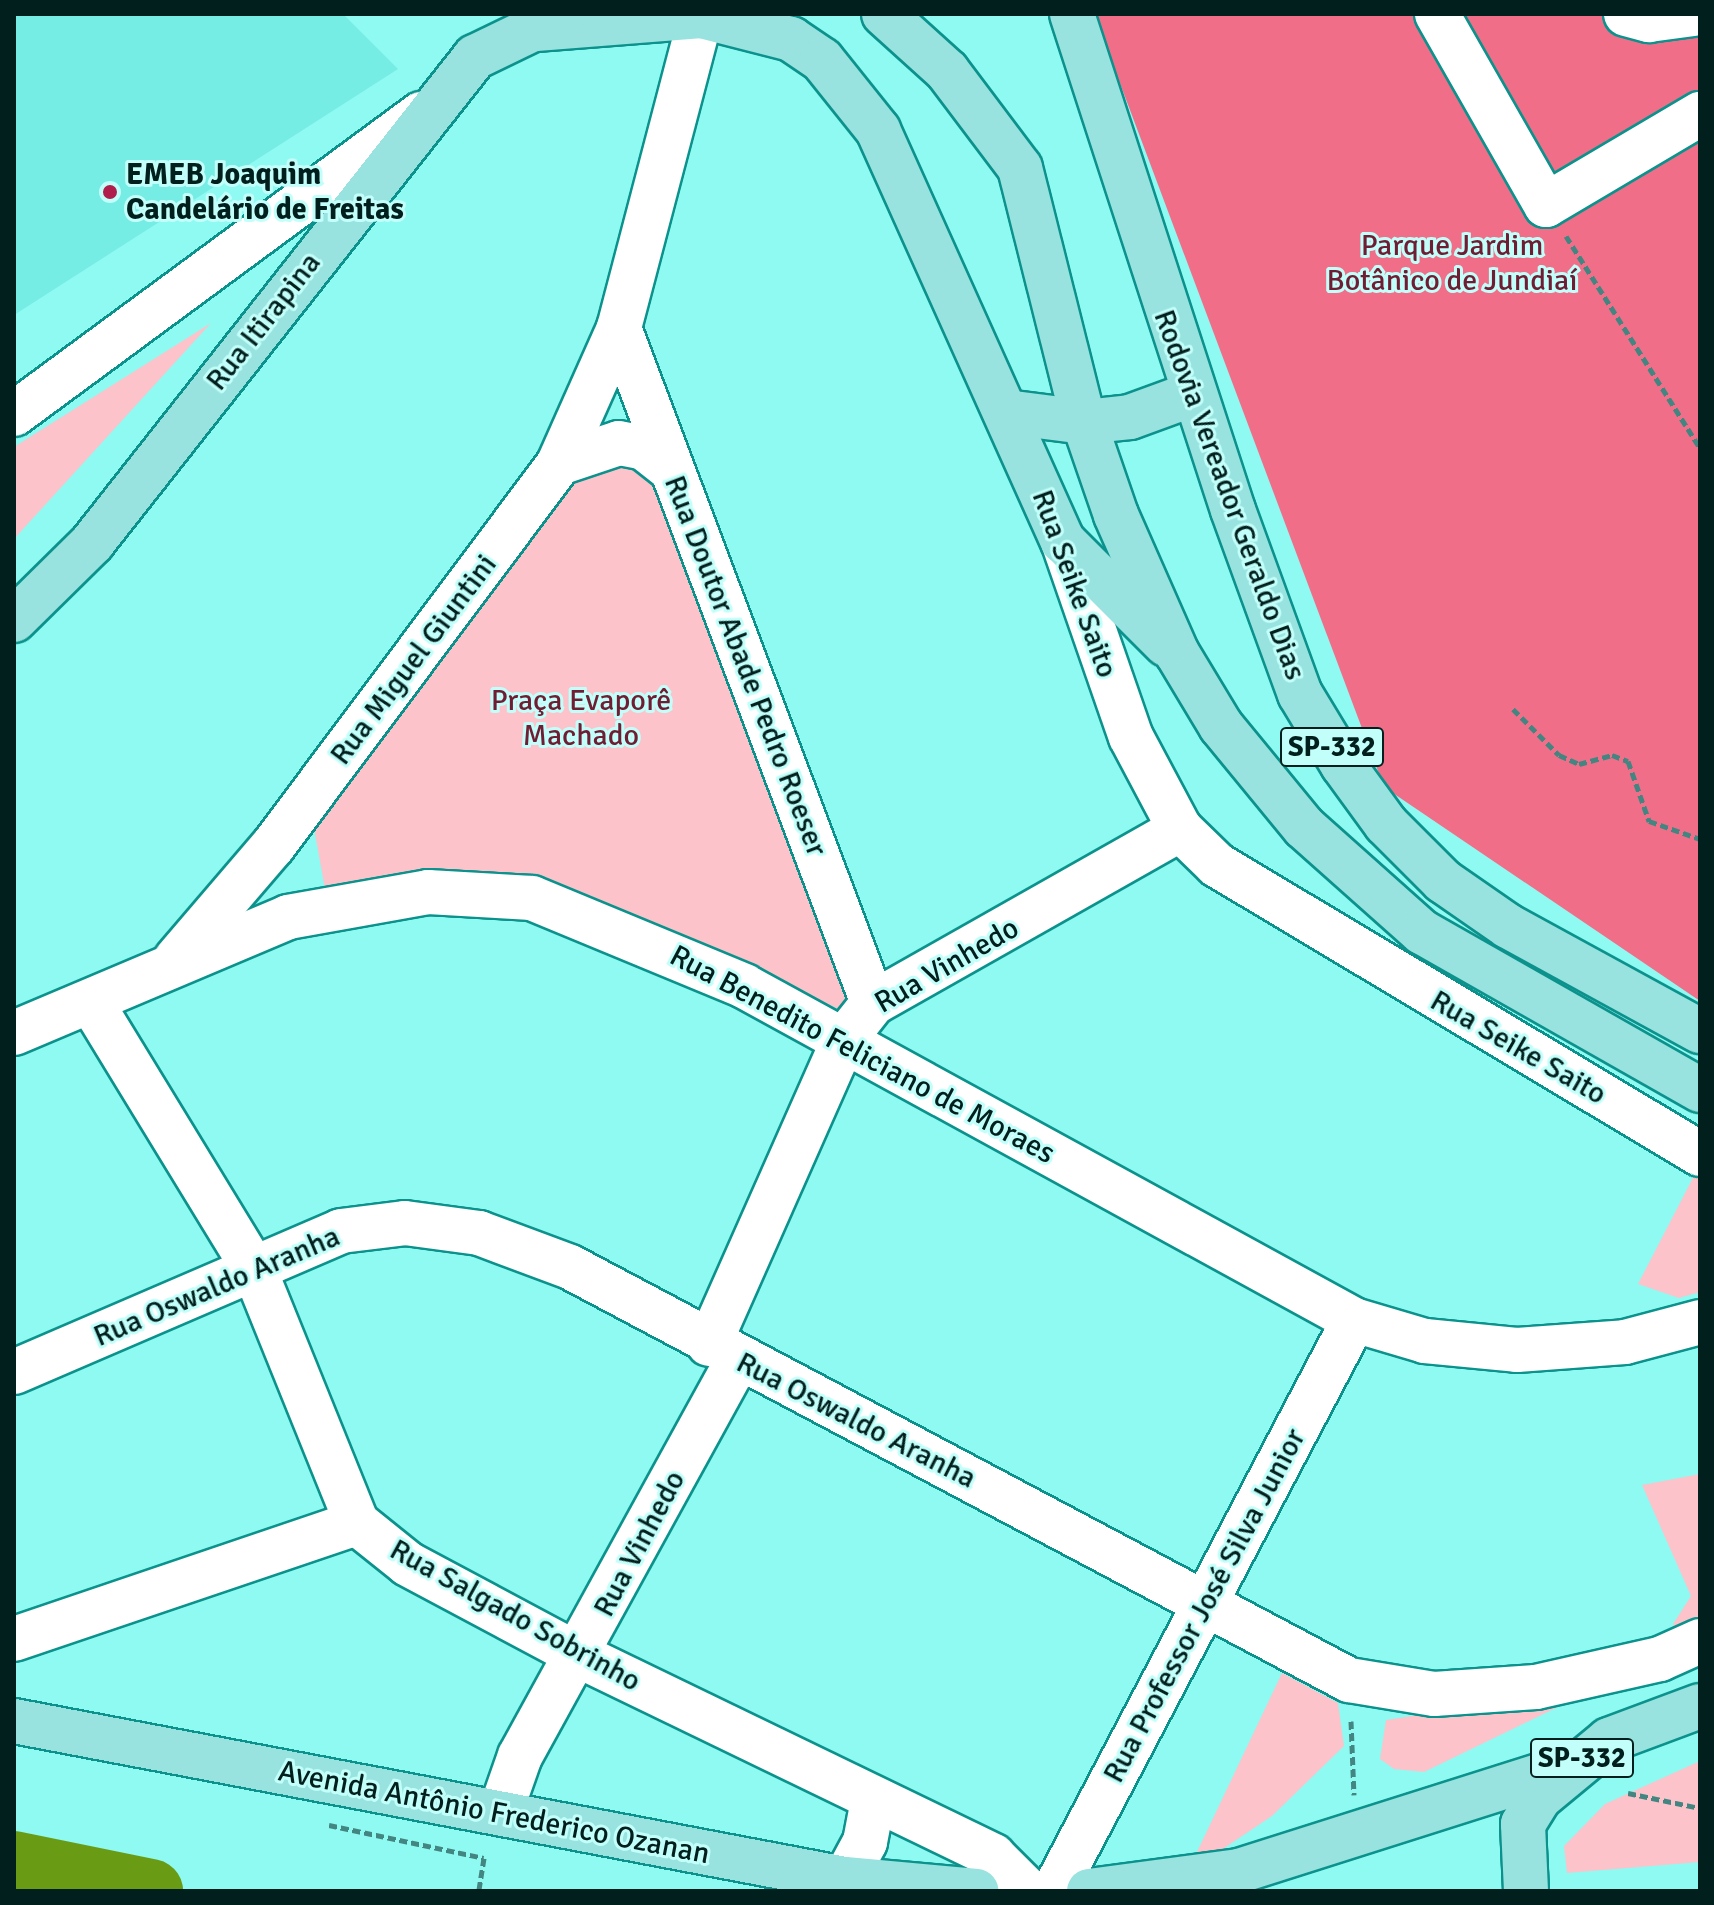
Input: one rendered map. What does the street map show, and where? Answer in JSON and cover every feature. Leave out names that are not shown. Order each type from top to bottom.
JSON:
[{"type":"main road","name":"SP-332","points":[[884,14],[957,83],[1020,168],[1084,422],[1177,653],[1221,726],[1361,883],[1434,939],[1700,1090]]},
{"type":"main road","name":"Rodovia Vereador Geraldo Dias","points":[[1072,14],[1193,394],[1300,694],[1386,824],[1443,881],[1508,926],[1700,1031]]},
{"type":"main road","name":"Rua Seike Saito","points":[[550,22],[571,31],[683,15],[791,39],[847,85],[911,195],[1063,541]]},
{"type":"main road","name":"Rua Itirapina","points":[[14,620],[92,543],[475,57],[550,22]]},
{"type":"main road","points":[[1006,412],[1084,422],[1130,417],[1193,394]]},
{"type":"main road","points":[[1063,541],[1177,653]]},
{"type":"main road","name":"SP-332","points":[[1524,1878],[1523,1824],[1574,1765],[1609,1740],[1700,1706]]},
{"type":"main road","name":"Avenida Antônio Frederico Ozanan","points":[[14,1721],[845,1879],[976,1891]]},
{"type":"main road","points":[[1089,1891],[1239,1871],[1574,1765]]},
{"type":"street","points":[[1437,14],[1546,205],[1700,114]]},
{"type":"street","points":[[1626,14],[1649,20],[1694,14]]},
{"type":"street","name":"Rua Miguel Giuntini","points":[[169,967],[273,846],[559,463],[619,328],[683,15]]},
{"type":"street","points":[[14,414],[436,103]]},
{"type":"street","name":"Rua Doutor Abade Pedro Roeser","points":[[619,328],[873,1003]]},
{"type":"street","points":[[559,463],[619,443],[644,448],[670,468]]},
{"type":"street","name":"Rua Seike Saito","points":[[1063,541],[1131,737],[1180,829],[1217,865],[1285,912],[1700,1154]]},
{"type":"street","name":"Rua Vinhedo","points":[[500,1813],[520,1756],[580,1656],[723,1352],[843,1041],[873,1003],[1180,829]]},
{"type":"street","points":[[273,846],[288,917]]},
{"type":"street","name":"Rua Benedito Feliciano de Moraes","points":[[14,1033],[288,917],[428,892],[532,898],[744,986],[1354,1320],[1425,1341],[1517,1350],[1625,1342],[1700,1322]]},
{"type":"street","points":[[91,1002],[255,1271],[357,1523]]},
{"type":"street","name":"Rua Oswaldo Aranha","points":[[14,1372],[255,1271],[341,1231],[405,1223],[479,1233],[570,1267],[723,1352],[1208,1603],[1349,1680],[1434,1694],[1536,1687],[1660,1659],[1700,1641]]},
{"type":"street","name":"Rua Professor José Silva Junior","points":[[1054,1891],[1354,1320]]},
{"type":"street","name":"Rua Salgado Sobrinho","points":[[14,1639],[357,1523],[408,1564],[580,1656],[993,1856],[1028,1891]]},
{"type":"street","points":[[845,1879],[865,1842],[873,1800]]},
{"type":"path","points":[[1546,205],[1700,448]]},
{"type":"path","points":[[1513,709],[1559,755],[1579,764],[1612,755],[1628,761],[1649,821],[1700,839]]},
{"type":"path","points":[[1349,1680],[1356,1832]]},
{"type":"path","points":[[1628,1793],[1700,1808]]},
{"type":"path","points":[[479,1891],[481,1879]]},
{"type":"shaded area","name":"EMEB Joaquim Candelário de Freitas","points":[[14,14],[343,14],[398,69],[14,315]]},
{"type":"green space","name":"Parque Jardim Botânico de Jundiaí","points":[[1094,14],[1700,14],[1700,1001],[1384,787]]},
{"type":"green space","points":[[211,323],[14,539],[14,447]]},
{"type":"green space","name":"Praça Evaporê Machado","points":[[575,433],[658,436],[695,464],[844,970],[873,1023],[580,901],[326,895],[314,828]]},
{"type":"green space","points":[[1698,1168],[1700,1292],[1679,1298],[1638,1284]]},
{"type":"green space","points":[[1700,1474],[1700,1642],[1685,1648],[1673,1624],[1691,1596],[1642,1485]]},
{"type":"green space","points":[[1282,1673],[1338,1703],[1344,1746],[1272,1816],[1187,1873]]},
{"type":"green space","points":[[1599,1687],[1424,1772],[1394,1769],[1380,1759],[1386,1720]]},
{"type":"green space","points":[[1700,1761],[1700,1862],[1567,1873],[1564,1846],[1605,1804]]},
{"type":"waterway","points":[[14,1863],[151,1891]]},
{"type":"place","name":"EMEB Joaquim Candelário de Freitas","points":[[110,192]]}]
